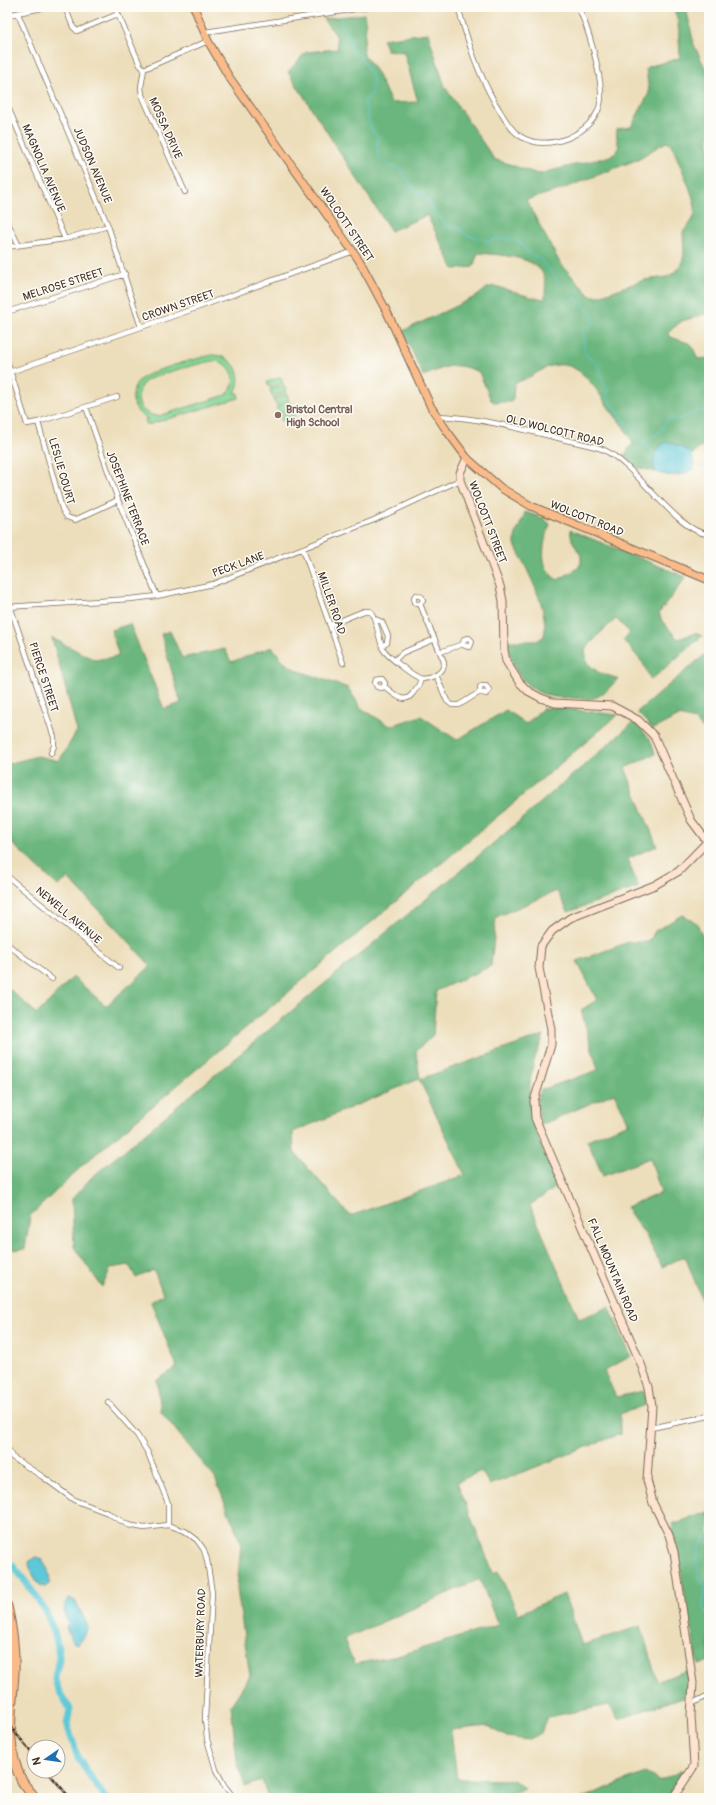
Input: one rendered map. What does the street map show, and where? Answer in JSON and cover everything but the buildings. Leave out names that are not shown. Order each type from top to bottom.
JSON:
[{"type":"highway","points":[[7,1606],[12,1627],[14,1672],[10,1717],[12,1750],[22,1780],[34,1798]]},
{"type":"main road","name":"WOLCOTT STREET","points":[[194,7],[217,59],[354,251],[374,285],[426,396],[437,416],[467,458],[460,473],[460,480],[500,586],[504,608],[504,650],[506,661],[512,672],[528,691],[541,698],[555,703],[612,706],[638,720],[654,736],[691,820],[708,841]]},
{"type":"main road","name":"WOLCOTT ROAD","points":[[467,458],[501,488],[531,506],[709,580]]},
{"type":"main road","name":"FALL MOUNTAIN ROAD","points":[[673,1798],[694,1766],[691,1704],[693,1684],[675,1558],[669,1535],[653,1503],[647,1480],[652,1406],[650,1392],[641,1364],[535,1118],[534,1101],[551,1045],[551,1029],[539,968],[541,946],[552,931],[570,918],[654,884],[679,871],[708,841]]},
{"type":"street","points":[[7,7],[8,15],[47,7]]},
{"type":"street","points":[[65,7],[73,27],[77,31],[118,14]]},
{"type":"street","points":[[115,7],[140,65],[144,69],[208,41]]},
{"type":"street","points":[[205,32],[369,7]]},
{"type":"street","points":[[458,7],[471,52],[484,83],[501,113],[514,132],[529,140],[547,143],[567,139],[584,128],[596,115],[601,98],[599,76],[592,45],[578,7]]},
{"type":"street","name":"JUDSON AVENUE","points":[[18,14],[108,226],[125,274],[141,327]]},
{"type":"street","name":"MOSSA DRIVE","points":[[144,69],[141,87],[142,95],[185,192]]},
{"type":"street","name":"MAGNOLIA AVENUE","points":[[7,104],[65,239]]},
{"type":"street","points":[[7,221],[18,244]]},
{"type":"street","points":[[7,246],[65,239],[108,226]]},
{"type":"street","name":"CROWN STREET","points":[[9,373],[354,251]]},
{"type":"street","name":"MELROSE STREET","points":[[7,312],[125,274]]},
{"type":"street","points":[[7,361],[9,373],[28,424],[117,397]]},
{"type":"street","name":"JOSEPHINE TERRACE","points":[[86,407],[118,500],[156,596]]},
{"type":"street","name":"OLD WOLCOTT ROAD","points":[[437,416],[453,416],[530,431],[604,450],[627,465],[686,526],[702,534],[709,534]]},
{"type":"street","name":"LESLIE COURT","points":[[38,422],[62,509],[67,517],[75,520],[118,500]]},
{"type":"street","name":"PECK LANE","points":[[9,607],[130,599],[156,596],[213,584],[376,519],[460,480]]},
{"type":"street","name":"MILLER ROAD","points":[[303,549],[343,663]]},
{"type":"street","name":"PIERCE STREET","points":[[7,596],[9,607],[54,737],[54,746],[51,753]]},
{"type":"street","points":[[330,625],[365,611],[372,612],[375,619],[376,628],[385,651],[421,679],[427,679],[441,672],[444,664],[420,604]]},
{"type":"street","points":[[375,619],[382,622],[388,636],[387,643],[382,646]]},
{"type":"street","points":[[395,660],[402,653],[435,639]]},
{"type":"street","points":[[440,652],[463,644]]},
{"type":"street","points":[[436,675],[447,701],[452,705],[459,705],[480,692]]},
{"type":"street","points":[[384,686],[400,698],[406,699],[411,696],[421,679]]},
{"type":"street","name":"NEWELL AVENUE","points":[[7,876],[119,968]]},
{"type":"street","points":[[7,944],[52,979]]},
{"type":"street","points":[[108,1402],[137,1435],[148,1453],[168,1503],[168,1525]]},
{"type":"street","points":[[651,1428],[709,1416]]},
{"type":"street","name":"WATERBURY ROAD","points":[[7,1447],[12,1457],[43,1477],[74,1500],[108,1513],[128,1525],[144,1528],[168,1525],[185,1531],[197,1540],[204,1550],[212,1593],[205,1718],[207,1739],[216,1770],[224,1785],[234,1798]]},
{"type":"street","points":[[691,1704],[709,1695]]},
{"type":"green space","points":[[673,7],[686,7],[694,45],[709,76],[709,311],[705,314],[682,321],[668,332],[671,337],[691,344],[698,359],[709,358],[709,428],[704,433],[704,445],[692,454],[682,447],[658,447],[654,463],[656,472],[637,467],[624,456],[633,443],[631,439],[596,389],[574,368],[566,365],[551,366],[517,382],[514,385],[513,400],[511,402],[494,402],[491,400],[479,372],[470,369],[451,366],[423,376],[403,331],[477,296],[487,288],[495,286],[534,298],[545,299],[545,280],[542,272],[536,266],[517,258],[478,253],[473,267],[454,269],[427,215],[391,231],[288,72],[306,52],[338,49],[336,35],[323,19],[364,14],[366,25],[363,53],[377,73],[391,103],[418,102],[404,52],[387,50],[382,39],[428,33],[445,87],[494,159],[538,174],[607,157],[617,151],[617,129],[631,127],[649,93],[647,67],[677,59],[680,56],[678,20]],"holes":[[[666,142],[673,148],[687,181],[694,200],[695,208],[693,219],[683,232],[684,254],[682,263],[675,272],[667,277],[644,280],[599,296],[590,296],[560,263],[526,200],[560,190],[636,160]]]},
{"type":"green space","points":[[213,355],[227,359],[236,368],[239,380],[235,393],[238,393],[239,398],[147,425],[145,420],[148,419],[142,416],[138,411],[133,400],[134,388],[138,382],[147,375],[165,368]],"holes":[[[212,361],[225,364],[232,373],[233,384],[231,390],[226,395],[159,416],[148,414],[140,406],[138,392],[143,383],[151,378]]]},
{"type":"green space","points":[[281,377],[283,383],[270,388],[267,382]]},
{"type":"green space","points":[[284,385],[286,392],[273,397],[270,390]]},
{"type":"green space","points":[[287,394],[289,400],[276,405],[273,399]]},
{"type":"green space","points":[[290,402],[292,408],[279,413],[276,407]]},
{"type":"green space","points":[[293,410],[295,416],[282,421],[279,415]]},
{"type":"green space","points":[[525,512],[543,518],[550,524],[545,539],[544,562],[551,575],[558,580],[578,568],[581,563],[581,556],[572,540],[570,530],[686,577],[659,613],[662,621],[678,639],[695,633],[702,636],[651,680],[643,663],[623,640],[630,633],[616,619],[600,633],[585,650],[587,663],[598,672],[618,679],[601,695],[592,699],[555,697],[545,695],[528,685],[516,670],[509,651],[508,641],[537,641],[544,636],[545,626],[542,607],[515,544],[515,536]]},
{"type":"green space","points":[[130,624],[164,709],[181,703],[161,634],[170,631],[182,658],[225,649],[231,662],[272,647],[284,662],[296,670],[348,688],[361,708],[390,726],[421,716],[457,740],[506,710],[526,724],[542,709],[551,707],[618,715],[85,1163],[30,1216],[25,1249],[7,1250],[7,987],[37,1014],[73,977],[106,1006],[151,966],[68,878],[58,886],[7,839],[7,764],[38,756],[59,761],[77,731],[52,638],[95,660],[119,656],[111,630]]},
{"type":"green space","points":[[709,651],[709,736],[695,720],[679,716],[653,729],[637,712]]},
{"type":"green space","points":[[634,722],[650,739],[655,754],[625,768],[657,846],[627,859],[639,887],[568,912],[557,891],[496,917],[491,966],[436,991],[433,1035],[416,1051],[420,1079],[544,1035],[533,1066],[530,1086],[530,1101],[532,1115],[540,1144],[558,1186],[530,1205],[579,1319],[609,1307],[631,1356],[604,1371],[616,1397],[644,1391],[645,1405],[620,1414],[620,1434],[490,1485],[481,1471],[457,1482],[493,1573],[498,1571],[518,1614],[564,1594],[582,1645],[641,1626],[657,1681],[687,1671],[690,1686],[689,1695],[618,1719],[609,1705],[548,1717],[541,1733],[528,1740],[507,1737],[488,1726],[451,1730],[457,1779],[513,1780],[525,1788],[501,1798],[268,1798],[262,1780],[245,1787],[237,1761],[231,1705],[250,1676],[237,1589],[241,1543],[215,1478],[161,1412],[157,1380],[177,1367],[151,1302],[163,1294],[154,1270],[136,1278],[129,1265],[111,1268],[102,1287],[74,1247],[72,1199],[91,1178],[502,836]],"holes":[[[419,1079],[465,1175],[350,1216],[294,1152],[293,1132]],[[480,1579],[498,1625],[397,1656],[354,1664],[344,1639]]]},
{"type":"green space","points":[[682,915],[697,923],[709,953],[709,1318],[685,1256],[662,1267],[646,1236],[626,1207],[661,1193],[650,1158],[603,1176],[587,1140],[629,1123],[614,1093],[541,1125],[537,1103],[541,1090],[598,1070],[581,1010],[597,1000],[577,961],[629,942],[649,942],[655,931]]},
{"type":"green space","points":[[709,1512],[709,1661],[698,1665],[672,1524]]},
{"type":"green space","points":[[681,1771],[685,1773],[668,1798],[582,1798],[645,1773],[660,1781]]},
{"type":"water","points":[[668,442],[682,447],[692,454],[694,468],[681,475],[666,475],[656,472],[653,463],[655,454],[660,446]]},
{"type":"water","points":[[35,1557],[42,1560],[47,1568],[49,1584],[45,1587],[39,1584],[30,1568],[29,1562]]},
{"type":"water","points":[[69,1598],[75,1601],[88,1626],[85,1634],[78,1644],[74,1643],[66,1627],[69,1624],[64,1614],[66,1601]]},
{"type":"waterway","points":[[341,16],[341,24],[350,38],[351,50],[360,56],[374,80],[372,85],[372,97],[364,100],[372,131],[378,137],[377,150],[379,158],[393,167],[400,169],[415,191],[422,192],[430,203],[433,212],[443,220],[446,227],[457,227],[467,235],[484,239],[487,242],[496,239],[510,239],[520,242],[527,252],[540,259],[559,282]]},
{"type":"waterway","points":[[569,291],[593,315],[593,324],[584,334],[584,351],[587,357],[594,360],[599,366],[603,382],[608,388],[608,400],[615,407],[622,420],[631,424],[636,438],[657,455]]},
{"type":"waterway","points":[[644,444],[648,439],[660,432],[668,419],[679,419],[697,411],[709,411]]},
{"type":"waterway","points":[[700,467],[709,467]]},
{"type":"waterway","points":[[709,1534],[702,1542],[697,1557],[697,1567],[705,1587],[703,1609],[709,1615]]},
{"type":"waterway","points":[[7,1559],[33,1591],[53,1628],[59,1655],[55,1679],[59,1691],[70,1709],[67,1724],[78,1758],[105,1798]]},
{"type":"railway","points":[[7,1723],[26,1746]]},
{"type":"railway","points":[[54,1779],[70,1798]]},
{"type":"place","name":"Bristol Central High School","points":[[278,415]]}]
